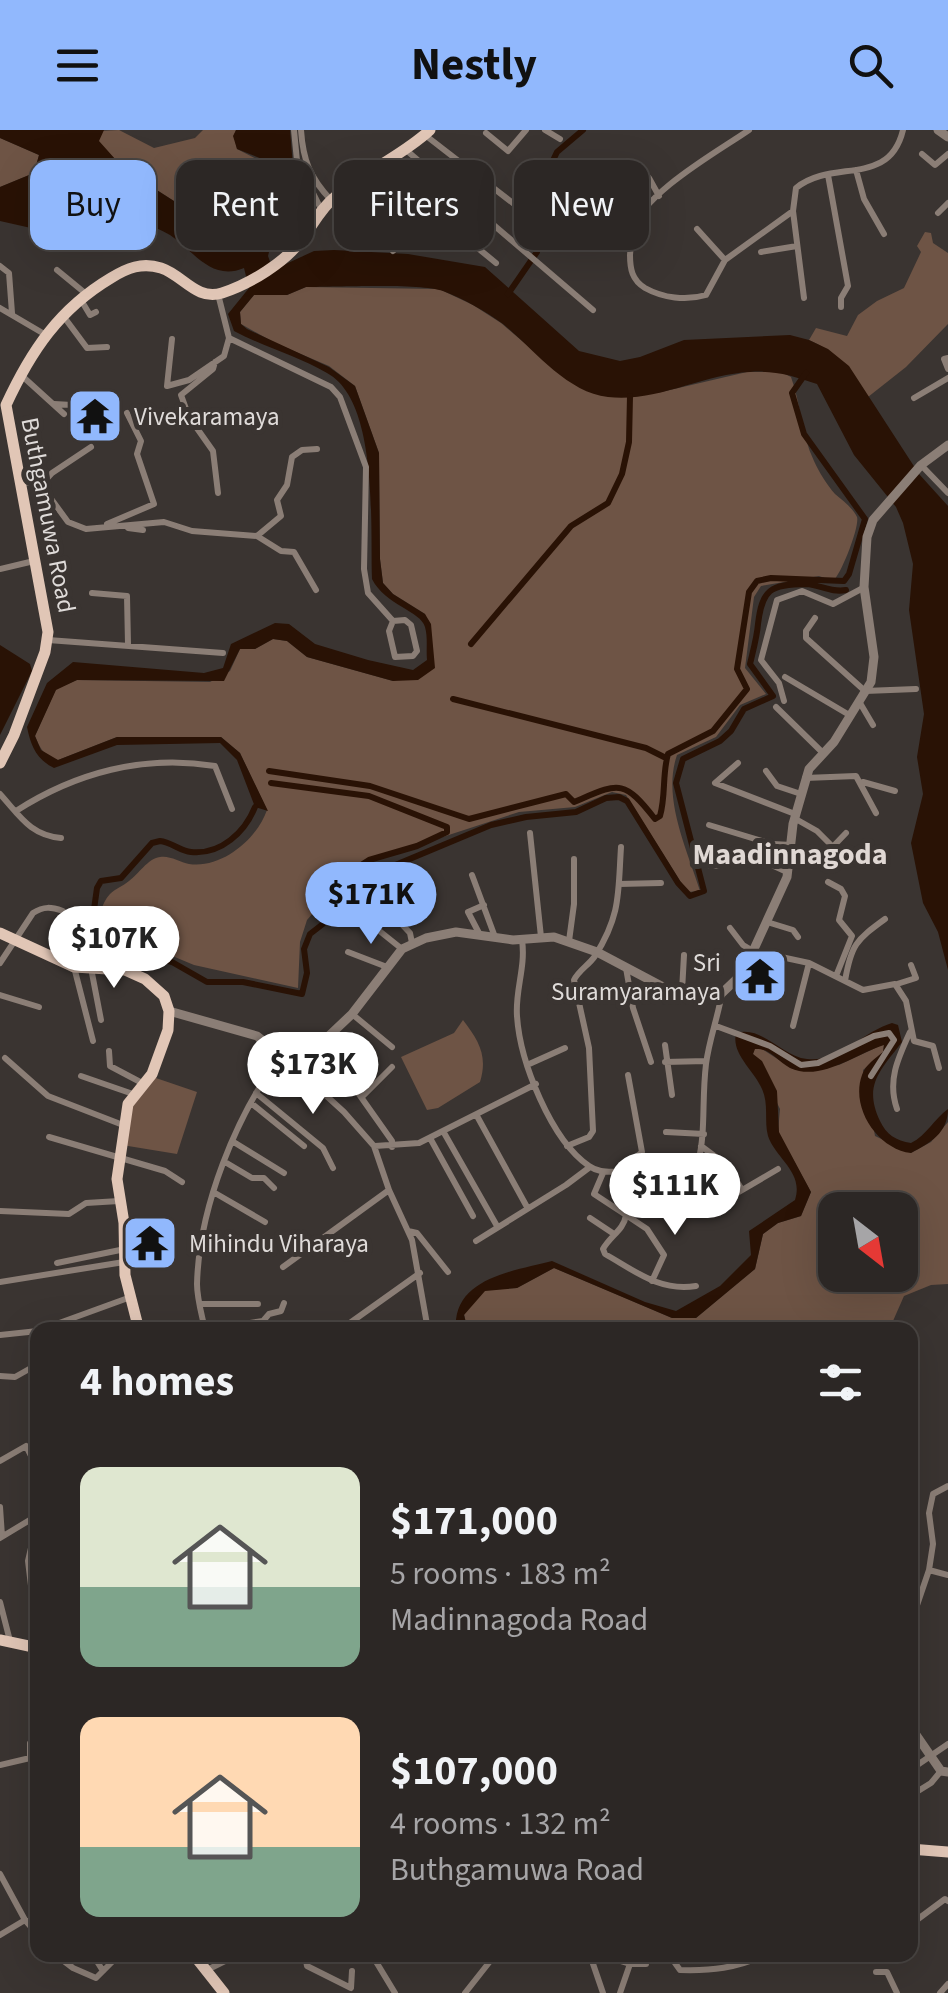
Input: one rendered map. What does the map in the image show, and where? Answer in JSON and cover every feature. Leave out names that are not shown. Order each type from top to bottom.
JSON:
[{"type":"main road","points":[[389,160],[427,132]]},
{"type":"main road","points":[[218,294],[274,266],[295,248],[334,199]]},
{"type":"main road","name":"Buthgamuwa Road","points":[[0,763],[48,640],[4,426],[6,406],[20,374],[62,315],[82,295],[122,271],[141,264],[173,273],[200,294],[218,294]]},
{"type":"main road","points":[[0,933],[74,966],[125,970],[145,978],[159,990],[169,1012],[162,1051],[144,1084],[133,1094],[123,1124],[116,1179],[128,1298],[136,1322]]},
{"type":"main road","points":[[5,1641],[30,1645]]},
{"type":"main road","points":[[918,1850],[948,1852]]},
{"type":"main road","points":[[200,1962],[224,1993]]},
{"type":"street","points":[[298,130],[297,161],[326,205]]},
{"type":"street","points":[[298,130],[304,158],[326,205]]},
{"type":"street","points":[[486,133],[508,151],[526,130]]},
{"type":"street","points":[[545,130],[560,139]]},
{"type":"street","points":[[748,130],[702,158],[640,215],[631,233],[633,276],[649,290],[690,300],[706,295],[725,260],[793,210]]},
{"type":"street","points":[[804,298],[793,210],[796,188],[804,182],[890,158],[899,146],[902,130]]},
{"type":"street","points":[[938,130],[948,136]]},
{"type":"street","points":[[427,132],[514,203]]},
{"type":"street","points":[[405,150],[592,310]]},
{"type":"street","points":[[922,154],[935,165],[948,154]]},
{"type":"street","points":[[856,170],[864,199],[884,234]]},
{"type":"street","points":[[828,175],[848,286],[841,298],[842,307]]},
{"type":"street","points":[[649,178],[659,196]]},
{"type":"street","points":[[938,213],[948,203]]},
{"type":"street","points":[[697,229],[725,260]]},
{"type":"street","points":[[760,252],[797,246]]},
{"type":"street","points":[[480,250],[496,263]]},
{"type":"street","points":[[0,266],[9,273],[12,315]]},
{"type":"street","points":[[57,270],[82,295],[90,315],[96,312]]},
{"type":"street","points":[[172,339],[167,386],[189,380],[224,356],[228,338],[218,294]]},
{"type":"street","points":[[0,308],[47,335]]},
{"type":"street","points":[[62,315],[87,348],[107,346]]},
{"type":"street","points":[[228,338],[331,387],[340,396],[366,467],[364,569],[368,593],[394,622]]},
{"type":"street","points":[[948,358],[944,359],[948,369]]},
{"type":"street","points":[[215,362],[213,369],[181,395],[189,417],[214,451],[218,493]]},
{"type":"street","points":[[20,374],[64,414]]},
{"type":"street","points":[[914,398],[948,378]]},
{"type":"street","points":[[53,404],[72,405],[88,400]]},
{"type":"street","points":[[97,528],[154,504],[137,454],[141,441],[128,413]]},
{"type":"street","points":[[203,1322],[199,1272],[215,1193],[232,1141],[256,1093],[286,1056],[314,1050],[352,1014],[402,948],[450,932],[522,940],[541,938],[569,942],[596,952],[654,983],[682,992],[722,993],[738,980],[788,872],[795,816],[805,778],[852,716],[871,682],[874,656],[864,587],[866,537],[878,514],[919,467],[948,444]]},
{"type":"street","points":[[41,485],[52,473],[91,448]]},
{"type":"street","points":[[258,536],[281,516],[277,500],[287,485],[292,457],[302,450],[317,449]]},
{"type":"street","points":[[919,467],[948,493]]},
{"type":"street","points":[[18,481],[41,485],[68,522],[86,529],[154,522],[192,532],[258,536],[281,551],[294,552],[316,590]]},
{"type":"street","points":[[97,528],[142,530]]},
{"type":"street","points":[[0,569],[34,562]]},
{"type":"street","points":[[784,701],[779,683],[760,660],[777,600],[802,591],[833,604],[864,587]]},
{"type":"street","points":[[92,594],[127,596],[128,644]]},
{"type":"street","points":[[815,618],[806,638],[866,691],[916,688]]},
{"type":"street","points":[[404,620],[412,625],[418,651],[414,656],[396,657],[388,631],[394,622],[404,620]]},
{"type":"street","points":[[48,640],[222,653]]},
{"type":"street","points":[[785,678],[852,716]]},
{"type":"street","points":[[860,703],[873,725]]},
{"type":"street","points":[[776,707],[824,754]]},
{"type":"street","points":[[738,763],[716,780],[718,786],[795,816],[833,847]]},
{"type":"street","points":[[16,812],[42,794],[101,771],[145,764],[214,766],[232,809]]},
{"type":"street","points":[[766,771],[777,786],[801,794]]},
{"type":"street","points":[[805,778],[852,774],[860,781],[876,813]]},
{"type":"street","points":[[860,781],[895,791]]},
{"type":"street","points":[[0,794],[43,836],[61,838]]},
{"type":"street","points":[[709,825],[772,844],[792,845]]},
{"type":"street","points":[[530,833],[541,938]]},
{"type":"street","points":[[823,857],[846,833]]},
{"type":"street","points":[[567,1146],[589,1137],[593,1131],[590,1048],[574,980],[596,952],[618,909],[621,847]]},
{"type":"street","points":[[569,942],[574,859]]},
{"type":"street","points":[[710,866],[765,862],[788,872]]},
{"type":"street","points":[[472,875],[495,937]]},
{"type":"street","points":[[828,882],[846,896],[839,920],[852,936],[836,976]]},
{"type":"street","points":[[618,884],[661,884]]},
{"type":"street","points":[[480,935],[468,912],[484,905]]},
{"type":"street","points":[[0,963],[13,940],[41,908],[63,911]]},
{"type":"street","points":[[393,916],[410,932],[412,943]]},
{"type":"street","points":[[362,918],[402,948]]},
{"type":"street","points":[[845,981],[850,950],[858,938],[885,919]]},
{"type":"street","points":[[766,922],[792,930],[798,937]]},
{"type":"street","points":[[730,928],[743,945],[753,950],[809,962],[869,991],[916,978],[912,966]]},
{"type":"street","points":[[522,940],[524,970],[517,1013],[527,1065],[554,1125],[567,1146],[590,1167],[603,1173],[626,1174],[663,1213],[668,1214],[688,1193],[701,1146],[706,1061],[722,993]]},
{"type":"street","points":[[348,952],[386,967]]},
{"type":"street","points":[[682,992],[684,955]]},
{"type":"street","points":[[793,1026],[809,962]]},
{"type":"street","points":[[74,966],[93,1041]]},
{"type":"street","points":[[90,968],[102,1020]]},
{"type":"street","points":[[626,968],[633,1008],[650,1062]]},
{"type":"street","points":[[896,984],[906,1002],[914,1041],[933,1046],[939,1068]]},
{"type":"street","points":[[0,994],[39,1006]]},
{"type":"street","points":[[169,1012],[258,1036],[286,1056],[374,1146],[408,1231],[420,1273],[427,1322]]},
{"type":"street","points":[[352,1014],[392,1047]]},
{"type":"street","points":[[716,1026],[770,1046],[801,1065],[818,1063],[886,1032],[894,1040],[871,1076]]},
{"type":"street","points":[[897,1109],[892,1094],[894,1067],[910,1032]]},
{"type":"street","points":[[665,1045],[672,1094]]},
{"type":"street","points":[[527,1065],[564,1048]]},
{"type":"street","points":[[314,1050],[362,1097],[392,1141],[392,1148]]},
{"type":"street","points":[[109,1051],[110,1066],[144,1084]]},
{"type":"street","points":[[5,1058],[48,1096],[123,1124]]},
{"type":"street","points":[[665,1062],[706,1061]]},
{"type":"street","points":[[362,1097],[392,1067]]},
{"type":"street","points":[[620,1171],[642,1152],[628,1075]]},
{"type":"street","points":[[81,1076],[133,1094]]},
{"type":"street","points":[[374,1146],[392,1148],[430,1138],[536,1084]]},
{"type":"street","points":[[256,1093],[323,1148],[333,1168]]},
{"type":"street","points":[[251,1103],[304,1146]]},
{"type":"street","points":[[476,1116],[527,1207]]},
{"type":"street","points":[[444,1131],[496,1226]]},
{"type":"street","points":[[666,1132],[704,1134]]},
{"type":"street","points":[[48,1137],[165,1171],[182,1182]]},
{"type":"street","points":[[430,1138],[473,1216]]},
{"type":"street","points":[[232,1141],[284,1173]]},
{"type":"street","points":[[701,1146],[728,1166],[742,1190]]},
{"type":"street","points":[[224,1162],[252,1178],[264,1178],[274,1188]]},
{"type":"street","points":[[476,1241],[590,1167]]},
{"type":"street","points":[[688,1193],[702,1209],[708,1210],[778,1170]]},
{"type":"street","points":[[603,1173],[594,1194],[647,1229],[664,1255],[652,1281]]},
{"type":"street","points":[[282,1267],[389,1190]]},
{"type":"street","points":[[215,1193],[265,1222]]},
{"type":"street","points":[[0,1211],[69,1214],[86,1203],[119,1201]]},
{"type":"street","points":[[626,1215],[622,1229],[603,1249],[605,1254],[652,1281],[677,1289],[696,1286]]},
{"type":"street","points":[[590,1218],[614,1234]]},
{"type":"street","points":[[408,1231],[417,1233],[448,1272]]},
{"type":"street","points":[[58,1264],[126,1255]]},
{"type":"street","points":[[0,1282],[126,1255]]},
{"type":"street","points":[[351,1322],[420,1273]]},
{"type":"street","points":[[61,1322],[128,1298]]},
{"type":"street","points":[[257,1322],[282,1312],[284,1303]]},
{"type":"street","points":[[200,1304],[258,1304]]},
{"type":"street","points":[[0,1335],[30,1331]]},
{"type":"street","points":[[0,1376],[15,1377],[30,1369]]},
{"type":"street","points":[[0,1461],[26,1446],[30,1454]]},
{"type":"street","points":[[918,1603],[930,1570],[930,1503],[933,1494],[948,1486]]},
{"type":"street","points":[[0,1507],[1,1537],[30,1521]]},
{"type":"street","points":[[930,1570],[948,1575]]},
{"type":"street","points":[[0,1602],[5,1641]]},
{"type":"street","points":[[918,1738],[944,1772],[918,1792]]},
{"type":"street","points":[[918,1764],[948,1744]]},
{"type":"street","points":[[0,1765],[30,1758]]},
{"type":"street","points":[[0,1874],[30,1925]]},
{"type":"street","points":[[918,1919],[948,1900]]},
{"type":"street","points":[[25,1920],[30,1922]]},
{"type":"street","points":[[0,1935],[25,1920]]},
{"type":"street","points":[[65,1962],[96,1978],[112,1962]]},
{"type":"street","points":[[97,1962],[103,1971]]},
{"type":"street","points":[[207,1970],[223,1962]]},
{"type":"street","points":[[306,1962],[307,1966],[351,1988],[352,1972]]},
{"type":"street","points":[[376,1962],[394,1993]]},
{"type":"street","points":[[464,1993],[489,1962]]},
{"type":"street","points":[[592,1962],[603,1993]]},
{"type":"street","points":[[624,1962],[646,1964]]},
{"type":"street","points":[[675,1962],[680,1970],[716,1971],[750,1962]]},
{"type":"street","points":[[620,1993],[630,1964]]},
{"type":"street","points":[[876,1972],[887,1972],[897,1993]]},
{"type":"street","points":[[940,1993],[948,1984]]},
{"type":"shaded area","points":[[0,130],[104,130],[99,141],[116,160],[38,160],[39,155],[0,138]]},
{"type":"shaded area","points":[[119,130],[154,148],[195,138],[203,130],[236,130],[237,149],[258,160],[176,160],[176,202],[156,190],[156,160],[116,160],[98,141],[100,131]]},
{"type":"shaded area","points":[[236,130],[290,130],[292,160],[263,160],[237,149],[233,136]]},
{"type":"shaded area","points":[[0,138],[39,155],[38,160],[30,160],[30,175],[0,187]]},
{"type":"shaded area","points":[[30,175],[30,228],[0,221],[0,187]]},
{"type":"shaded area","points":[[156,190],[176,202],[176,240],[156,228]]},
{"type":"shaded area","points":[[925,232],[931,233],[933,243],[948,253],[948,324],[906,367],[868,397],[843,363],[809,340],[816,328],[847,336],[858,315],[904,288],[921,252],[917,246]]},
{"type":"shaded area","points":[[188,250],[270,250],[273,270],[314,251],[408,254],[485,267],[579,351],[620,361],[684,340],[790,335],[828,349],[849,366],[919,474],[948,506],[948,970],[938,932],[923,903],[911,843],[923,794],[917,757],[924,714],[909,610],[913,564],[896,507],[854,455],[817,384],[784,374],[759,372],[732,374],[644,396],[608,397],[578,387],[496,319],[443,291],[397,286],[306,287],[287,295],[254,295],[240,312],[241,324],[247,329],[329,367],[355,386],[379,453],[383,583],[425,614],[431,624],[435,668],[418,680],[393,681],[307,657],[287,641],[273,639],[255,649],[240,649],[224,681],[77,680],[56,690],[35,736],[41,750],[58,760],[117,737],[221,737],[240,753],[268,811],[255,807],[237,760],[220,743],[117,745],[54,768],[43,760],[27,727],[47,683],[73,662],[204,673],[223,668],[231,644],[275,623],[289,624],[315,644],[368,660],[413,670],[427,660],[422,621],[385,595],[372,579],[371,498],[364,437],[344,388],[316,367],[234,331],[228,314],[249,288],[244,268],[222,271]]},
{"type":"shaded area","points":[[306,287],[439,289],[501,323],[562,375],[657,393],[747,372],[781,372],[791,377],[814,461],[857,522],[845,560],[833,581],[819,576],[761,586],[754,597],[745,668],[766,694],[740,705],[716,737],[677,755],[672,788],[674,806],[700,891],[687,892],[626,795],[612,792],[575,807],[519,812],[363,863],[339,883],[307,920],[300,942],[298,988],[194,965],[141,943],[96,931],[107,898],[155,858],[201,864],[226,857],[247,841],[267,810],[240,753],[221,737],[117,737],[58,760],[49,757],[35,736],[56,689],[77,680],[210,682],[230,671],[240,649],[255,649],[273,639],[287,641],[307,657],[393,681],[434,668],[425,614],[383,583],[379,453],[355,386],[329,366],[241,324],[240,312],[254,295],[287,295]]},
{"type":"shaded area","points":[[0,645],[30,664],[32,671],[0,735]]},
{"type":"shaded area","points":[[463,1020],[480,1049],[480,1082],[438,1108],[427,1110],[401,1057],[454,1033]]},
{"type":"shaded area","points":[[892,1023],[898,1025],[902,1042],[881,1070],[874,1088],[875,1108],[885,1130],[911,1143],[948,1109],[945,1125],[931,1141],[911,1153],[888,1144],[870,1125],[859,1088],[863,1071],[883,1052],[884,1045],[814,1072],[790,1068],[769,1053],[755,1049],[753,1054],[762,1061],[777,1091],[779,1132],[811,1192],[801,1216],[778,1223],[763,1234],[755,1269],[696,1318],[672,1318],[554,1268],[517,1288],[485,1291],[464,1315],[466,1322],[456,1322],[464,1299],[475,1288],[504,1274],[552,1261],[645,1302],[676,1311],[720,1286],[751,1255],[749,1231],[795,1200],[797,1190],[793,1174],[768,1136],[764,1095],[740,1055],[736,1033],[754,1033],[798,1057],[818,1059]]},
{"type":"shaded area","points":[[884,1044],[883,1052],[863,1070],[875,1136],[911,1153],[931,1142],[948,1122],[948,1284],[918,1290],[918,1192],[818,1192],[818,1292],[914,1292],[904,1296],[893,1322],[466,1322],[464,1314],[485,1290],[517,1288],[554,1268],[672,1318],[696,1318],[755,1269],[763,1234],[778,1223],[801,1216],[811,1192],[778,1132],[780,1109],[753,1054],[754,1049],[762,1049],[793,1069],[839,1065]]},
{"type":"shaded area","points":[[153,1077],[197,1092],[177,1154],[122,1145],[129,1104]]},
{"type":"waterway","points":[[508,294],[537,252],[548,215],[547,173],[557,152],[583,130]]},
{"type":"waterway","points":[[269,771],[370,786],[469,819],[566,794],[574,802],[611,788],[627,791],[655,819],[660,816],[668,754],[713,731],[747,689],[737,669],[749,592],[757,581],[844,581],[849,574],[865,519],[804,434],[792,393],[806,373]]},
{"type":"waterway","points":[[471,644],[571,526],[608,503],[622,474],[629,442],[630,396]]},
{"type":"waterway","points":[[255,807],[245,825],[222,846],[191,852],[160,841],[152,843],[121,878],[101,881],[90,938],[172,962],[207,982],[243,982],[302,994],[307,973],[304,949],[310,934],[328,920],[357,881],[491,825],[576,812],[606,798],[619,797],[627,801],[678,883],[690,896],[704,891],[676,783],[683,759],[720,741],[744,709],[773,696],[750,664],[765,596],[784,585],[846,590]]},
{"type":"waterway","points":[[453,699],[646,748],[666,758]]},
{"type":"waterway","points":[[271,783],[369,796],[447,827],[447,832],[417,846],[369,860],[341,878]]},
{"type":"place","name":"Vivekaramaya","points":[[95,416]]},
{"type":"place","name":"Sri Suramyaramaya","points":[[760,976]]},
{"type":"place","name":"Mihindu Viharaya","points":[[150,1243]]},
{"type":"district","name":"Maadinnagoda","points":[[790,854]]}]
